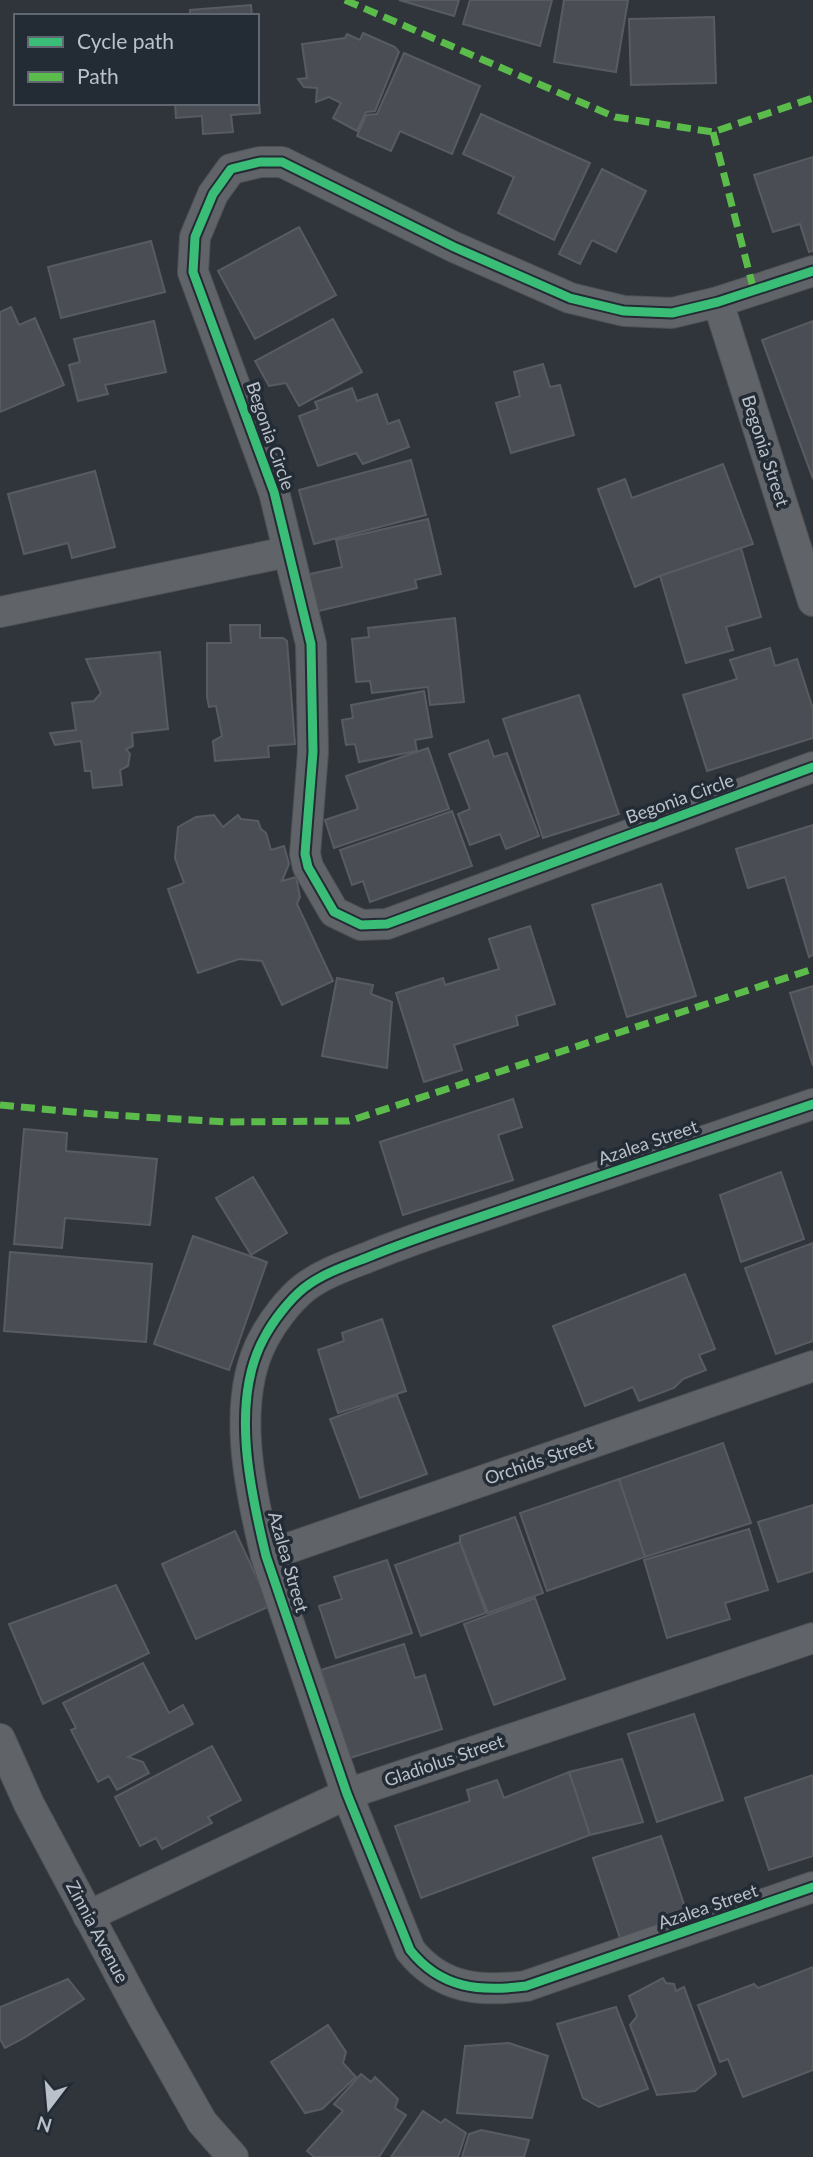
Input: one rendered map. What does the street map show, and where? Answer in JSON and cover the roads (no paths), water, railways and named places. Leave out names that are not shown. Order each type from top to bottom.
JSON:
[{"type":"street","name":"Begonia Circle","points":[[813,271],[718,302],[672,313],[624,311],[570,298],[454,247],[282,162],[260,162],[231,169],[213,194],[195,237],[193,272],[274,492],[311,644],[313,752],[305,854],[308,867],[334,912],[361,925],[387,924],[813,767]]},
{"type":"street","name":"Begonia Street","points":[[718,302],[813,601]]},
{"type":"street","points":[[0,612],[287,552]]},
{"type":"street","name":"Azalea Street","points":[[813,1104],[402,1243],[331,1271],[303,1289],[264,1338],[250,1372],[244,1408],[256,1510],[266,1556],[347,1794],[410,1950],[421,1965],[444,1980],[470,1988],[526,1986],[813,1887]]},
{"type":"street","name":"Orchids Street","points":[[266,1556],[813,1366]]},
{"type":"street","name":"Gladiolus Street","points":[[88,1916],[347,1794],[813,1638]]},
{"type":"street","name":"Zinnia Avenue","points":[[0,1739],[29,1804],[88,1916],[202,2122]]},
{"type":"street","points":[[202,2122],[208,2157]]},
{"type":"street","points":[[202,2122],[233,2157]]}]
